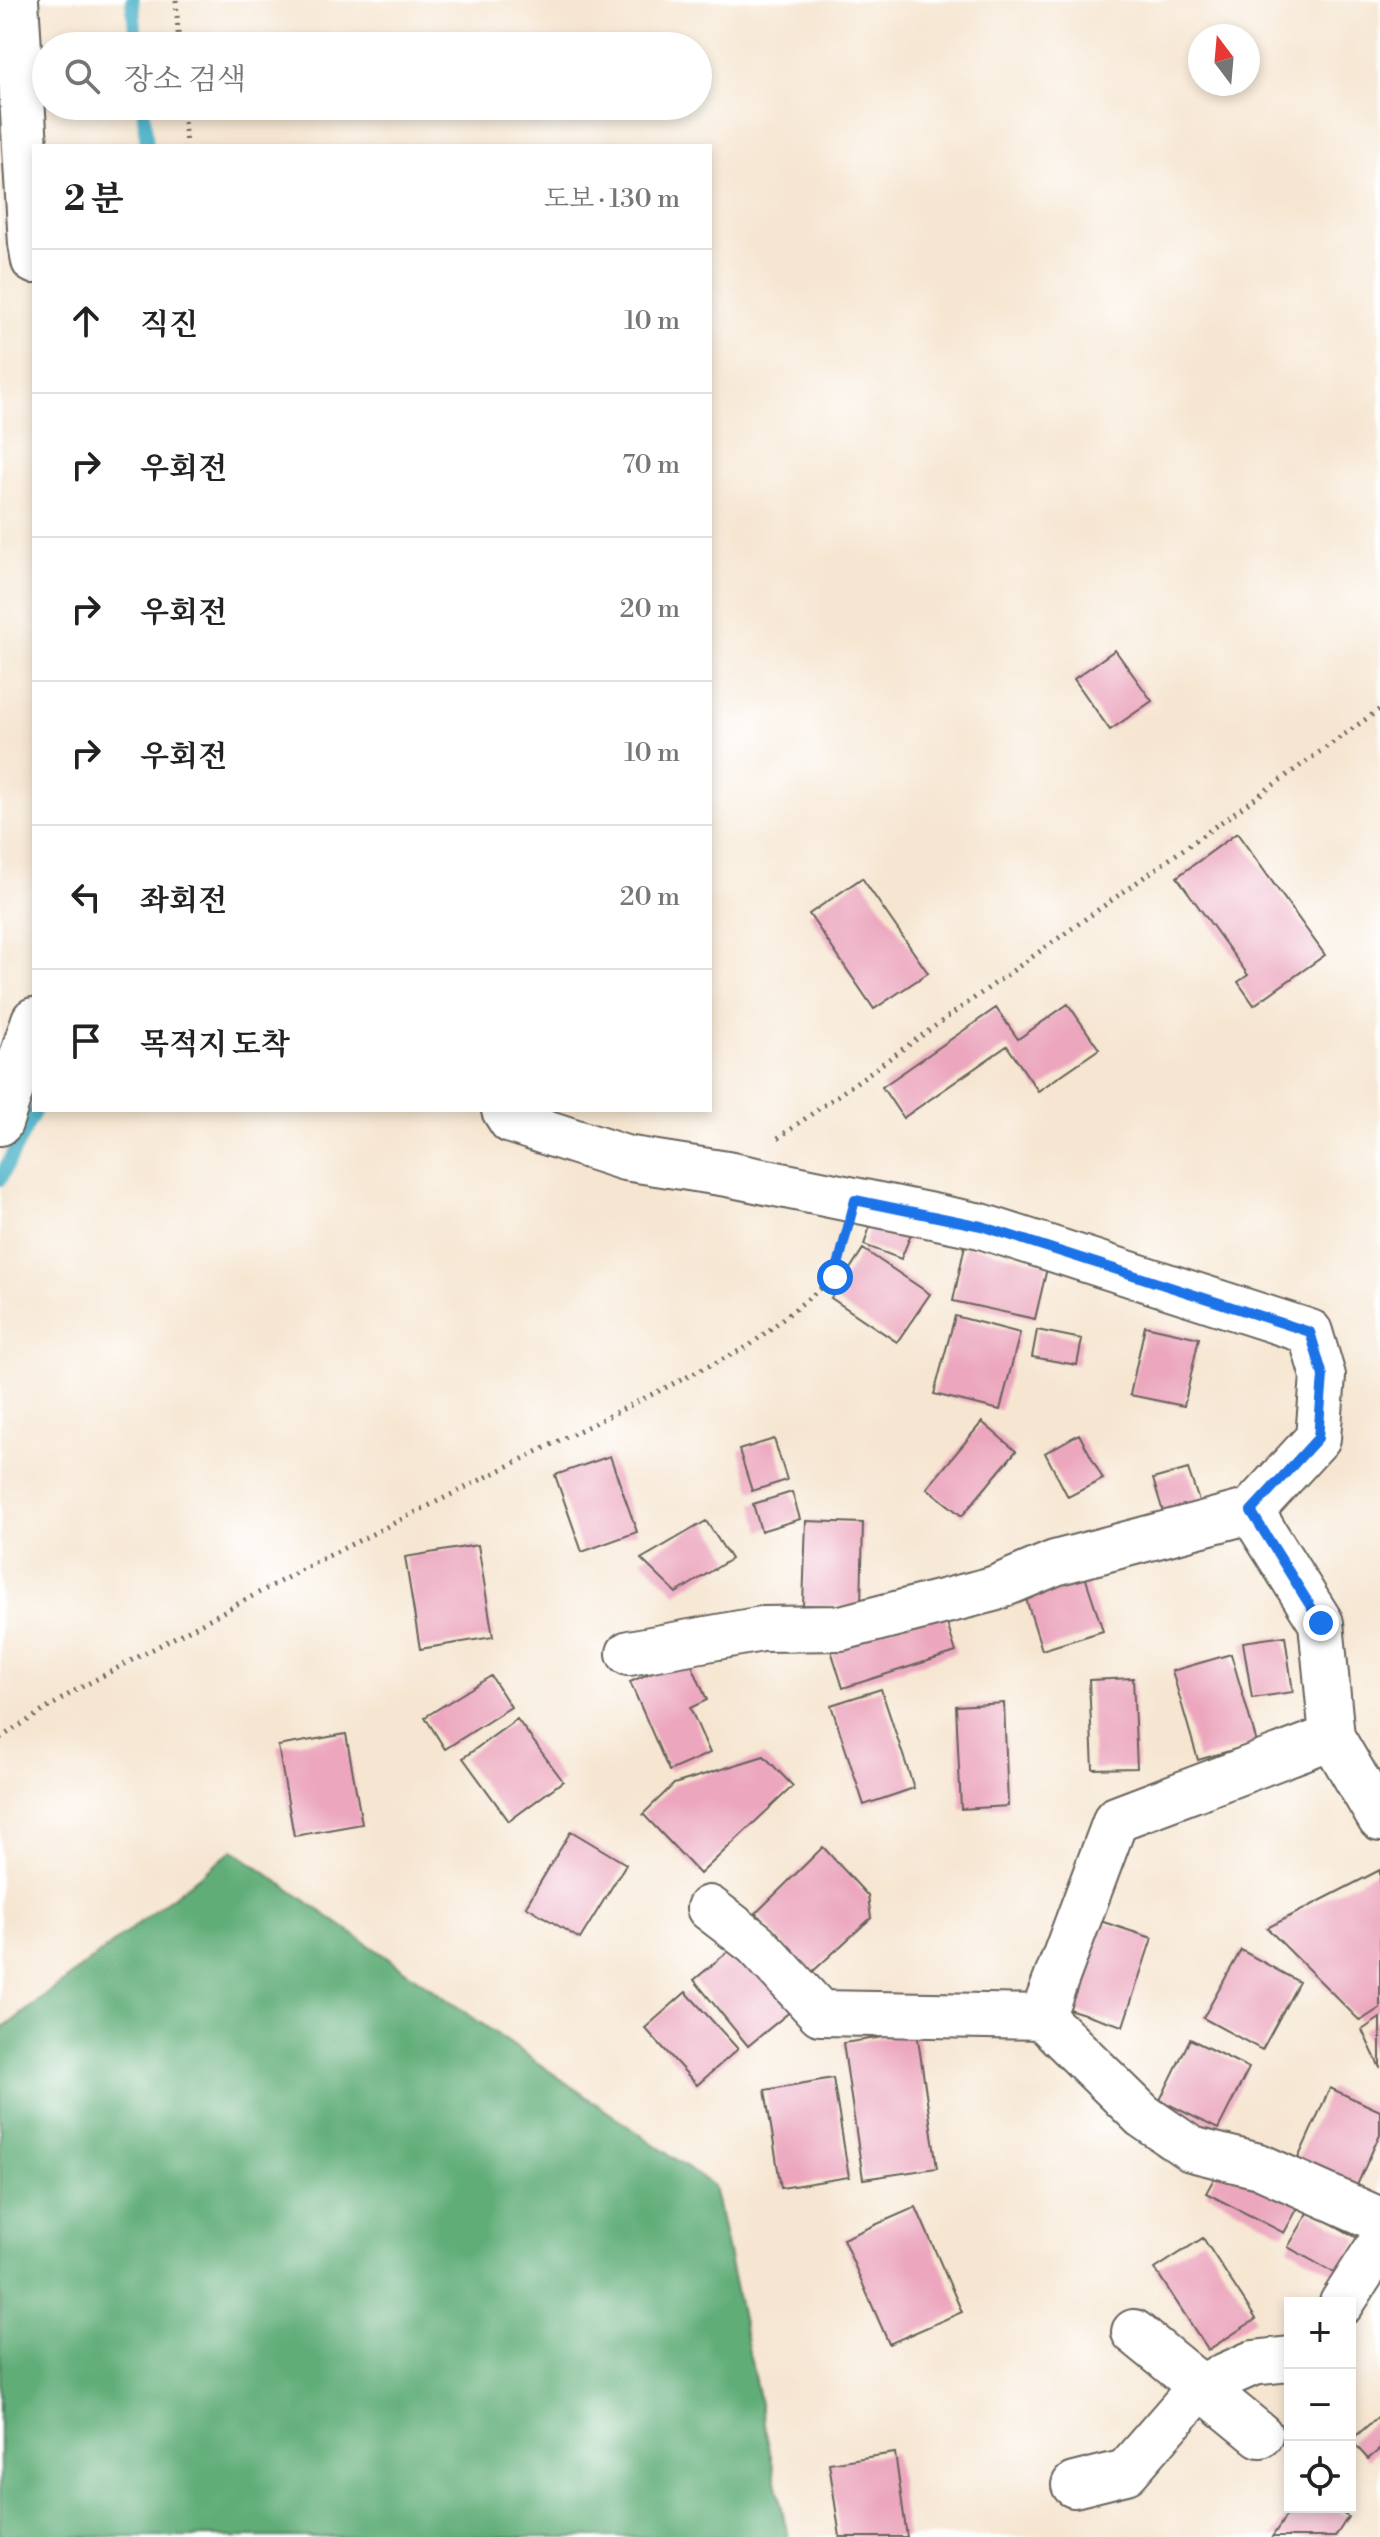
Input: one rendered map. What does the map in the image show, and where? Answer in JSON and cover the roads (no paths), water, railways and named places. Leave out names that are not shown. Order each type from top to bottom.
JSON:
[{"type":"street","points":[[16,0],[32,250]]},
{"type":"street","points":[[0,1123],[32,1026]]},
{"type":"street","points":[[505,1112],[511,1121],[625,1158],[727,1174],[981,1226],[1310,1332],[1323,1376],[1318,1438],[1251,1511],[1055,1563],[993,1589],[841,1628],[762,1629],[629,1653]]},
{"type":"street","points":[[1251,1511],[1321,1623],[1332,1737],[1380,1819]]},
{"type":"street","points":[[1042,2017],[1116,1819],[1332,1737]]},
{"type":"street","points":[[709,1908],[756,1944],[820,2013],[1042,2017],[1143,2116],[1191,2149],[1259,2166],[1380,2220]]},
{"type":"street","points":[[1346,2297],[1380,2244]]},
{"type":"street","points":[[1134,2332],[1260,2435]]},
{"type":"street","points":[[1074,2485],[1126,2472],[1201,2386],[1253,2363],[1284,2360]]},
{"type":"waterway","points":[[132,0],[135,32]]},
{"type":"waterway","points":[[144,120],[147,144]]},
{"type":"waterway","points":[[0,1179],[34,1112]]}]
